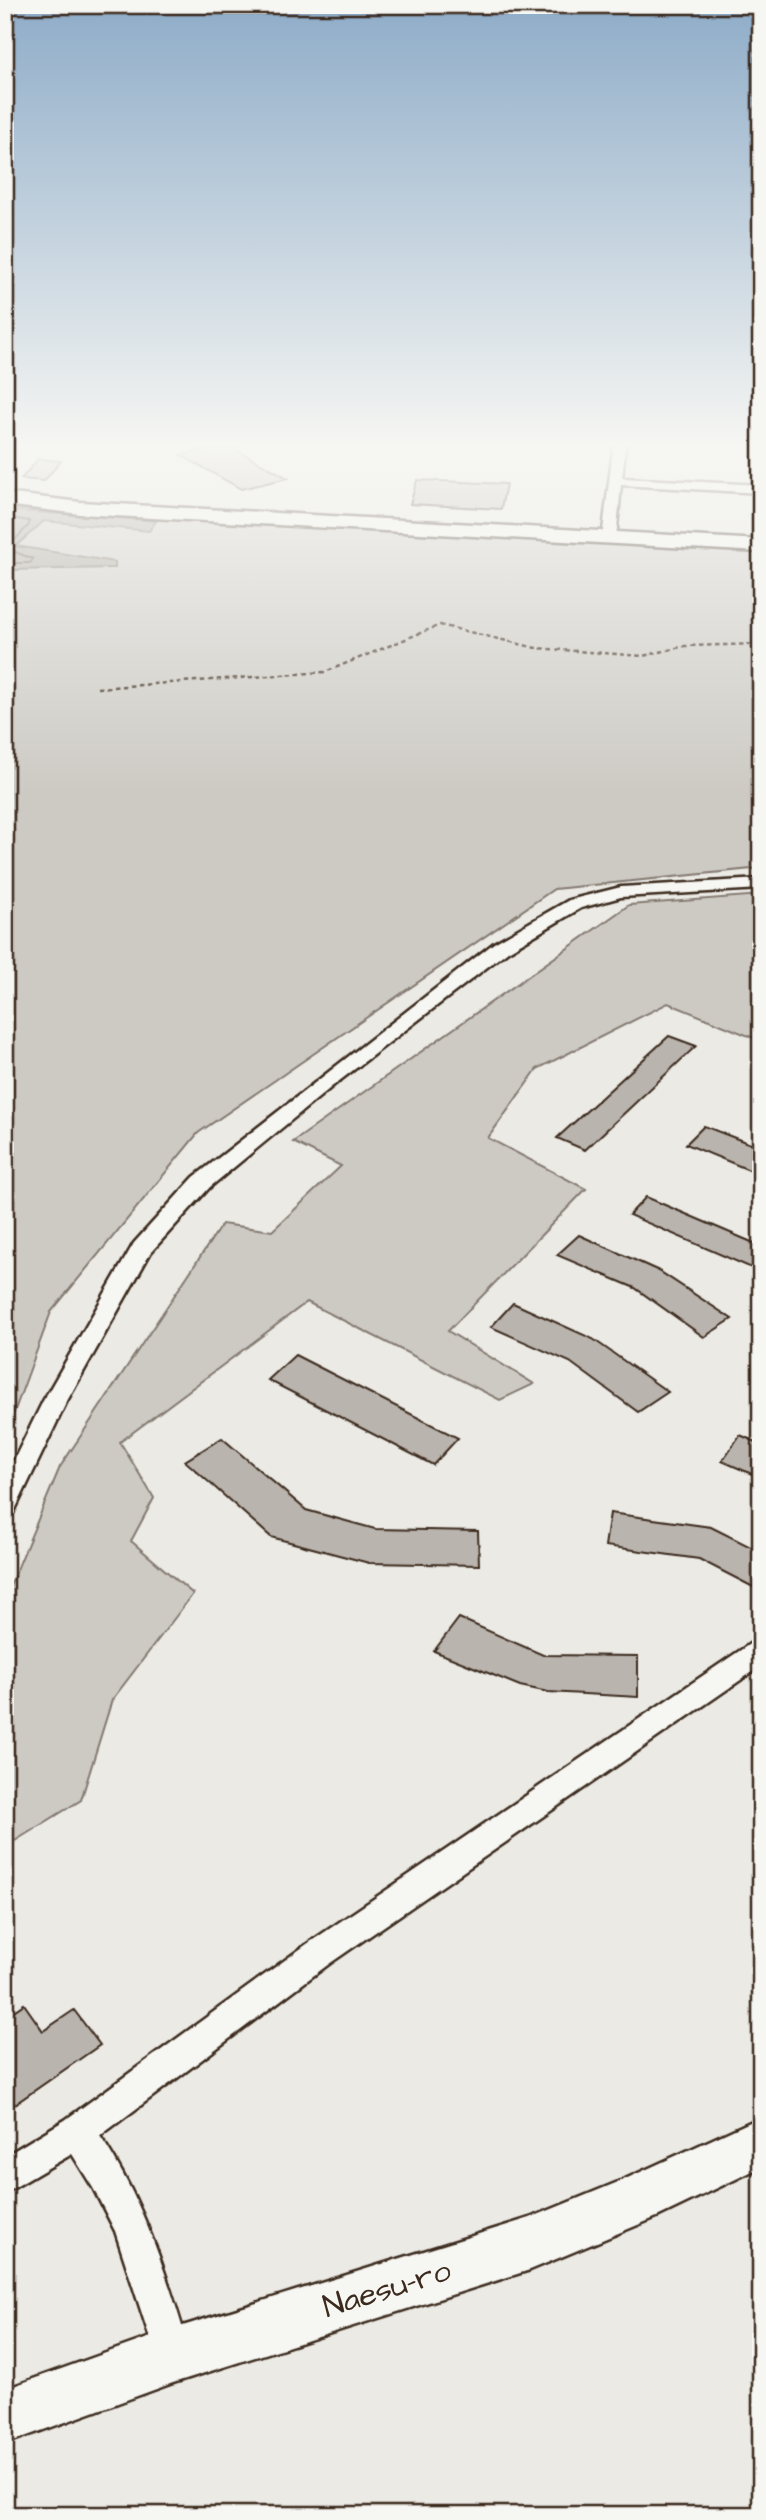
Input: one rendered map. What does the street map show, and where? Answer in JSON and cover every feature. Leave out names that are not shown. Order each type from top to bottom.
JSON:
[{"type":"street","points":[[5,1505],[55,1401],[142,1248],[202,1182],[327,1081],[501,947],[575,904],[621,892],[761,884]]},
{"type":"street","points":[[5,2176],[77,2132],[318,1954],[761,1651]]},
{"type":"street","points":[[77,2132],[110,2183],[127,2219],[173,2356]]},
{"type":"street","name":"Naesu-ro","points":[[5,2417],[173,2356],[530,2244],[639,2199],[761,2141]]},
{"type":"path","points":[[97,688],[325,672],[440,625],[536,648],[643,656],[685,646],[761,644]]},
{"type":"shaded area","points":[[5,559],[761,559],[761,868],[554,889],[198,1133],[51,1312],[5,1437]]},
{"type":"shaded area","points":[[761,895],[761,1041],[668,1003],[537,1069],[488,1138],[586,1189],[448,1331],[534,1384],[500,1400],[307,1302],[120,1442],[154,1498],[131,1541],[193,1594],[112,1700],[81,1800],[5,1847],[5,1598],[60,1467],[222,1224],[272,1231],[341,1166],[293,1142],[629,905]]},
{"type":"water","points":[[5,559],[94,559],[115,562],[115,568],[5,570]]},
{"type":"building","points":[[669,1036],[696,1046],[585,1150],[557,1138]]},
{"type":"building","points":[[704,1126],[761,1148],[761,1175],[686,1144]]},
{"type":"building","points":[[646,1197],[761,1246],[761,1272],[629,1215]]},
{"type":"building","points":[[579,1235],[659,1271],[732,1319],[704,1337],[635,1288],[557,1255]]},
{"type":"building","points":[[513,1303],[593,1339],[668,1392],[638,1412],[570,1362],[491,1327]]},
{"type":"building","points":[[295,1355],[458,1438],[433,1465],[268,1380]]},
{"type":"building","points":[[740,1435],[761,1444],[761,1478],[722,1461]]},
{"type":"building","points":[[222,1438],[306,1510],[375,1529],[478,1531],[479,1565],[369,1563],[271,1537],[185,1461]]},
{"type":"building","points":[[610,1513],[711,1527],[761,1552],[761,1591],[699,1559],[605,1546]]},
{"type":"building","points":[[459,1618],[543,1655],[638,1656],[638,1697],[548,1692],[520,1686],[434,1651]]},
{"type":"building","points":[[24,2004],[43,2031],[74,2010],[100,2045],[5,2111],[5,2017]]}]
